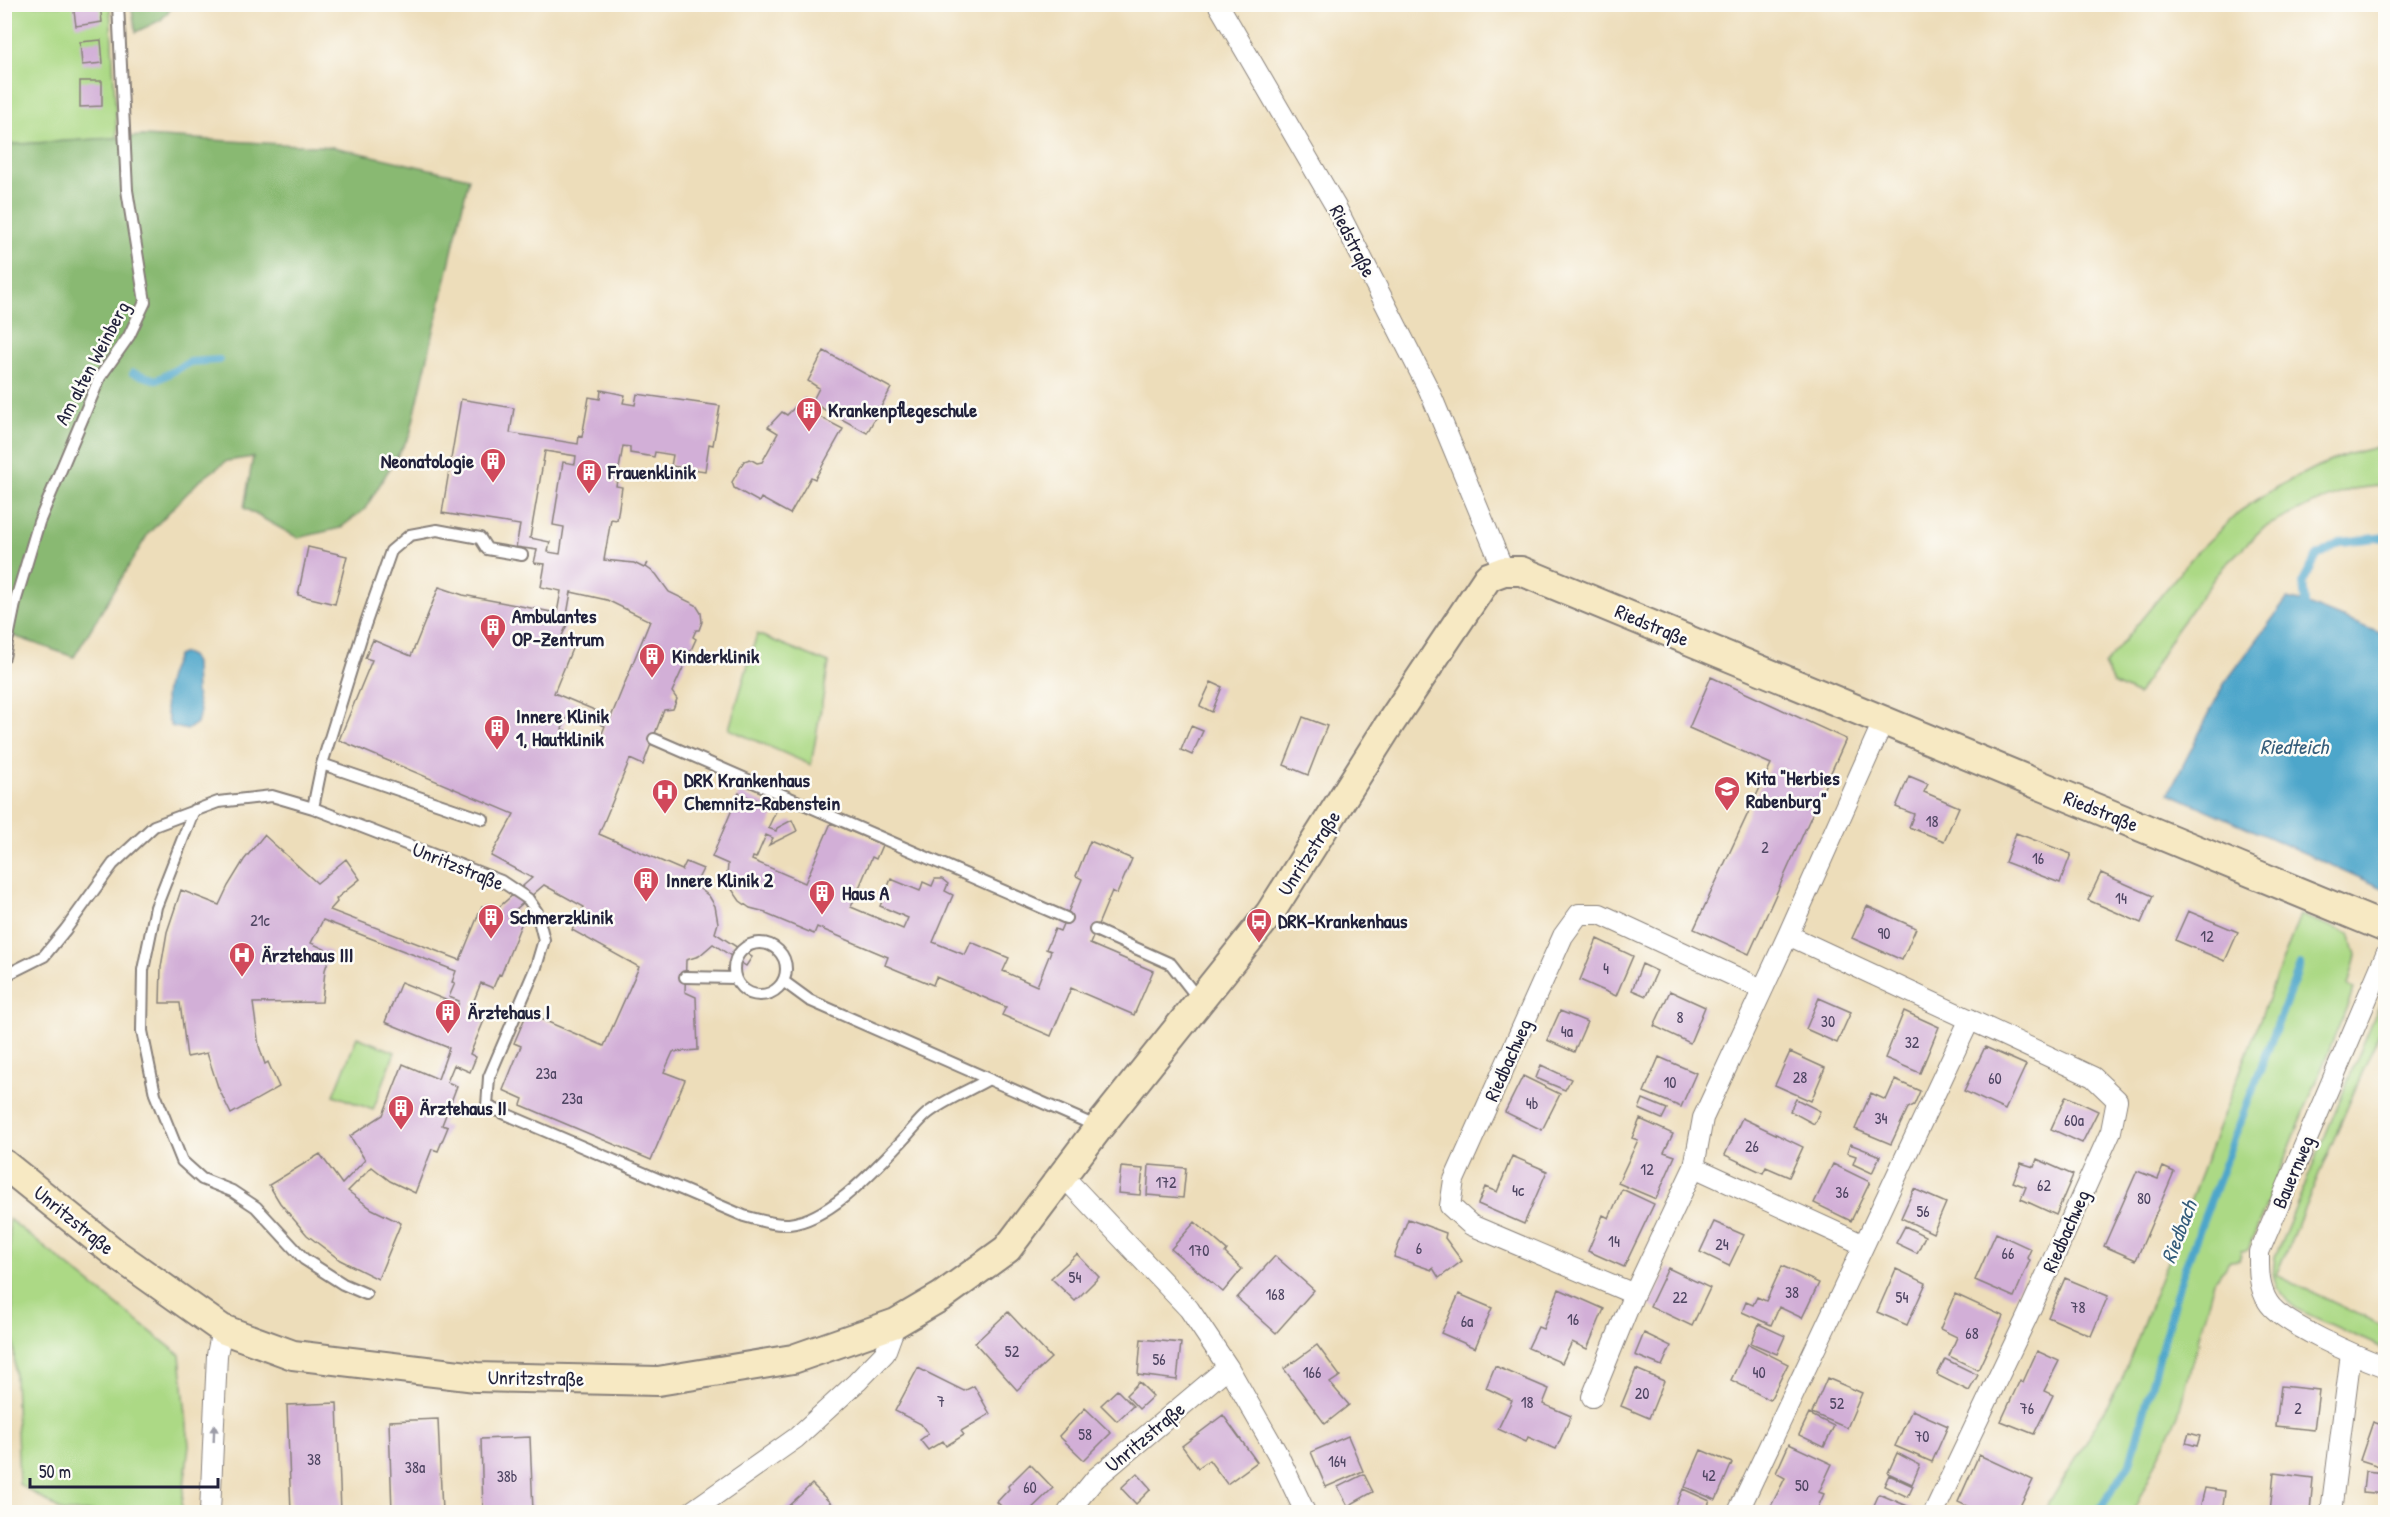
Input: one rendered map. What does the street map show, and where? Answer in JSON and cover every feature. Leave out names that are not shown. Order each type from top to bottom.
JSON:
[{"type":"street","name":"Riedstraße","points":[[1218,4],[1336,207],[1424,380],[1504,570],[1521,571],[2385,928]]},
{"type":"street","name":"Unritzstraße","points":[[4,1164],[116,1254],[222,1329],[293,1355],[465,1376],[658,1381],[793,1359],[896,1323],[942,1296],[1007,1249],[1062,1174],[1270,914],[1387,728],[1488,577],[1504,570]]},
{"type":"street","points":[[1592,1397],[1634,1294],[1694,1167],[1702,1118],[1788,935],[1883,722]]},
{"type":"street","name":"Riedbachweg","points":[[1634,1294],[1471,1225],[1450,1206],[1454,1180],[1563,936],[1579,914],[1600,914],[1762,989]]},
{"type":"street","name":"Riedbachweg","points":[[1788,935],[2093,1077],[2116,1100],[2111,1131],[2027,1317],[1934,1512]]},
{"type":"street","name":"Bauernweg","points":[[2385,954],[2259,1252],[2258,1279],[2268,1302],[2280,1316],[2351,1353],[2385,1367]]},
{"type":"street","points":[[1738,1512],[1970,1019]]},
{"type":"street","points":[[1694,1167],[1864,1245]]},
{"type":"street","points":[[1062,1174],[1189,1309],[1228,1367],[1277,1453],[1305,1512]]},
{"type":"street","points":[[690,1512],[796,1438],[885,1353],[896,1323]]},
{"type":"street","points":[[210,1512],[217,1356],[222,1329]]},
{"type":"street","points":[[2331,1512],[2351,1353]]},
{"type":"street","name":"Unritzstraße","points":[[1068,1512],[1096,1478],[1228,1367]]},
{"type":"lane","name":"Am alten Weinberg","points":[[4,657],[16,599],[39,522],[100,377],[129,336],[145,302],[127,190],[118,4]]},
{"type":"lane","points":[[313,807],[322,764],[365,625],[391,551],[410,535],[437,530],[480,538],[487,549],[522,555]]},
{"type":"lane","points":[[654,739],[1066,918]]},
{"type":"lane","points":[[322,764],[483,819]]},
{"type":"lane","name":"Unritzstraße","points":[[4,976],[44,956],[113,864],[154,826],[218,802],[272,796],[313,807],[501,881],[528,898],[537,912],[544,940],[536,967],[489,1077],[487,1106],[744,1216],[766,1222],[789,1224],[812,1218],[830,1208],[864,1178],[928,1113],[989,1079]]},
{"type":"lane","points":[[194,810],[156,907],[143,970],[142,1031],[155,1094],[182,1161],[202,1179],[232,1191],[256,1207],[304,1258],[343,1284],[366,1294]]},
{"type":"lane","points":[[1095,930],[1172,964],[1200,1001]]},
{"type":"lane","points":[[764,943],[780,953],[784,961],[786,972],[783,981],[775,990],[767,994],[756,995],[747,992],[739,986],[735,978],[734,965],[738,954],[753,944],[764,943]]},
{"type":"lane","points":[[685,977],[735,978]]},
{"type":"lane","points":[[783,981],[809,1000],[1099,1127]]},
{"type":"green space","points":[[131,4],[174,5],[161,20],[136,32]]},
{"type":"green space","points":[[5,5],[110,5],[117,138],[5,145]]},
{"type":"green space","points":[[143,136],[334,147],[469,178],[410,435],[365,509],[340,528],[298,538],[244,508],[253,457],[227,461],[198,482],[148,534],[74,657],[5,633],[5,145]]},
{"type":"green space","points":[[2385,445],[2385,485],[2353,489],[2312,504],[2263,528],[2221,569],[2176,630],[2138,695],[2113,683],[2104,665],[2195,554],[2240,511],[2275,488],[2314,468],[2346,455]]},
{"type":"green space","points":[[757,634],[829,663],[811,765],[729,729]]},
{"type":"green space","points":[[2300,915],[2349,933],[2356,955],[2348,986],[2354,989],[2248,1250],[2241,1251],[2240,1260],[2230,1261],[2214,1281],[2178,1415],[2133,1512],[2044,1512],[2121,1382]]},
{"type":"green space","points":[[2385,991],[2385,1019],[2276,1275],[2385,1327],[2385,1349],[2294,1308],[2277,1287],[2273,1274],[2275,1257]]},
{"type":"green space","points":[[357,1037],[395,1052],[373,1110],[334,1095]]},
{"type":"green space","points":[[9,1219],[180,1355],[189,1445],[181,1512],[63,1512],[19,1484]]},
{"type":"water","name":"Riedteich","points":[[2287,599],[2305,603],[2385,635],[2385,889],[2169,793],[2224,684]]},
{"type":"water","points":[[184,653],[191,656],[195,663],[196,694],[200,711],[197,723],[187,730],[171,726],[165,699],[167,682],[173,665],[177,656]]},
{"type":"building","points":[[73,4],[100,4],[102,22],[76,26]]},
{"type":"building","points":[[101,40],[103,63],[82,65],[80,42]]},
{"type":"building","points":[[80,81],[102,81],[102,106],[80,107]]},
{"type":"building","name":"Krankenpflegeschule","points":[[824,351],[891,388],[867,433],[818,406],[814,414],[843,429],[815,479],[811,477],[790,514],[761,498],[759,502],[734,488],[732,482],[744,461],[750,459],[757,463],[762,462],[778,433],[768,427],[782,412],[787,415],[804,398],[812,402],[819,388],[808,381]]},
{"type":"building","points":[[601,390],[625,395],[623,403],[635,405],[637,394],[720,406],[713,445],[709,444],[705,471],[671,466],[673,455],[655,452],[654,457],[630,453],[630,447],[623,446],[616,486],[622,487],[617,520],[611,519],[604,560],[634,563],[644,568],[648,563],[646,567],[656,574],[669,592],[696,605],[701,613],[702,622],[693,637],[696,639],[672,692],[677,699],[673,709],[664,710],[643,765],[630,759],[599,834],[682,870],[686,862],[703,869],[695,885],[709,896],[715,906],[718,923],[715,933],[752,957],[746,966],[713,944],[699,956],[686,960],[685,992],[696,997],[698,1050],[673,1052],[664,1072],[685,1080],[651,1160],[521,1105],[523,1099],[503,1090],[521,1046],[514,1043],[527,1013],[604,1046],[639,967],[572,930],[584,907],[544,885],[508,916],[522,922],[501,975],[499,974],[493,988],[481,983],[470,1010],[486,1016],[470,1054],[476,1057],[470,1072],[454,1065],[447,1082],[457,1086],[442,1125],[448,1127],[438,1151],[432,1149],[415,1193],[390,1181],[372,1167],[348,1191],[372,1209],[401,1223],[378,1279],[340,1260],[307,1235],[280,1203],[269,1185],[320,1154],[342,1184],[365,1160],[350,1136],[383,1115],[403,1064],[438,1079],[449,1048],[385,1022],[401,982],[458,1005],[459,1001],[449,997],[455,983],[452,982],[456,971],[323,920],[311,943],[331,952],[325,970],[322,1002],[253,1003],[259,1046],[265,1064],[268,1062],[279,1087],[231,1114],[218,1087],[207,1053],[187,1057],[180,1003],[160,1003],[161,967],[167,932],[181,890],[219,905],[244,860],[264,835],[317,883],[346,859],[360,879],[336,899],[337,902],[330,910],[460,960],[482,906],[497,912],[499,907],[532,878],[491,856],[514,814],[339,740],[372,660],[365,658],[373,640],[411,656],[439,587],[463,595],[557,613],[561,591],[541,587],[545,564],[534,563],[537,550],[516,547],[520,525],[442,513],[461,399],[514,408],[510,433],[578,444],[579,436],[582,437],[589,397],[600,399]],"holes":[[[545,451],[576,456],[575,464],[563,462],[553,525],[564,527],[560,554],[548,552],[550,542],[530,538]],[[571,592],[607,600],[650,621],[611,717],[554,693],[574,644],[561,638],[571,616],[567,615]],[[570,711],[605,726],[598,744],[562,729]]]},
{"type":"building","points":[[308,547],[347,556],[335,604],[298,595]]},
{"type":"building","points":[[1711,677],[1846,739],[1749,954],[1694,929],[1771,764],[1689,728]]},
{"type":"building","points":[[1211,682],[1222,687],[1212,712],[1200,706]]},
{"type":"building","points":[[1303,717],[1327,726],[1308,775],[1284,765]]},
{"type":"building","points":[[1191,726],[1203,731],[1192,755],[1181,750]]},
{"type":"building","points":[[1909,776],[1928,784],[1924,792],[1959,807],[1944,841],[1909,827],[1914,814],[1896,807]]},
{"type":"building","name":"Haus A","points":[[739,793],[777,809],[768,828],[776,831],[777,828],[792,820],[797,831],[769,845],[773,838],[766,835],[756,858],[753,857],[752,860],[805,883],[831,823],[878,843],[882,845],[876,859],[872,857],[851,907],[903,929],[908,918],[880,906],[891,879],[920,891],[923,882],[932,886],[935,879],[942,879],[948,884],[945,891],[953,895],[933,942],[965,955],[971,942],[1009,958],[1003,971],[1037,986],[1051,951],[1046,949],[1055,929],[1060,931],[1082,879],[1076,876],[1090,841],[1132,859],[1117,894],[1112,891],[1090,944],[1153,971],[1134,1015],[1071,988],[1051,1036],[1002,1015],[1006,1007],[936,977],[933,985],[885,965],[888,957],[817,927],[814,934],[766,914],[766,912],[750,908],[740,901],[731,888],[727,876],[728,864],[712,857]]},
{"type":"building","points":[[2016,833],[2071,854],[2060,883],[2005,862]]},
{"type":"building","points":[[2101,873],[2153,896],[2141,923],[2088,900]]},
{"type":"building","points":[[1867,906],[1916,928],[1902,960],[1852,938]]},
{"type":"building","points":[[2188,911],[2238,932],[2225,961],[2175,940]]},
{"type":"building","points":[[1597,939],[1633,956],[1616,996],[1580,980]]},
{"type":"building","points":[[1642,964],[1657,971],[1646,996],[1632,990]]},
{"type":"building","points":[[1670,991],[1705,1007],[1690,1043],[1654,1026]]},
{"type":"building","points":[[1819,998],[1851,1012],[1837,1043],[1806,1029]]},
{"type":"building","points":[[1560,1011],[1587,1022],[1574,1052],[1547,1040]]},
{"type":"building","points":[[1904,1011],[1939,1027],[1920,1073],[1885,1058]]},
{"type":"building","points":[[1985,1047],[2026,1065],[2005,1110],[1964,1091]]},
{"type":"building","points":[[1790,1052],[1825,1068],[1811,1101],[1775,1085]]},
{"type":"building","points":[[1659,1057],[1696,1073],[1681,1107],[1644,1092]]},
{"type":"building","points":[[1541,1065],[1571,1079],[1565,1090],[1536,1078]]},
{"type":"building","points":[[1523,1076],[1560,1094],[1542,1130],[1505,1112]]},
{"type":"building","points":[[1895,1080],[1920,1091],[1914,1105],[1908,1108],[1891,1144],[1855,1129],[1871,1093],[1886,1100]]},
{"type":"building","points":[[2066,1096],[2098,1111],[2082,1143],[2051,1129]]},
{"type":"building","points":[[1643,1099],[1667,1109],[1662,1119],[1639,1109]]},
{"type":"building","points":[[1796,1099],[1820,1111],[1814,1124],[1790,1111]]},
{"type":"building","points":[[1742,1118],[1803,1147],[1789,1177],[1766,1167],[1763,1173],[1725,1155]]},
{"type":"building","points":[[1640,1119],[1673,1134],[1664,1152],[1675,1156],[1656,1199],[1618,1183],[1638,1140],[1632,1138]]},
{"type":"building","points":[[1850,1144],[1880,1156],[1872,1173],[1853,1164],[1856,1156],[1847,1153]]},
{"type":"building","points":[[1512,1156],[1547,1171],[1524,1224],[1478,1204],[1485,1187],[1497,1192]]},
{"type":"building","points":[[2037,1159],[2073,1175],[2056,1215],[2021,1199],[2026,1187],[2013,1182],[2021,1163],[2034,1167]]},
{"type":"building","points":[[1833,1164],[1870,1182],[1851,1221],[1814,1203]]},
{"type":"building","points":[[1149,1165],[1186,1168],[1183,1198],[1147,1195]]},
{"type":"building","points":[[1121,1167],[1143,1169],[1140,1195],[1118,1193]]},
{"type":"building","points":[[2163,1167],[2174,1172],[2136,1260],[2104,1246],[2137,1171],[2158,1179]]},
{"type":"building","points":[[1622,1189],[1654,1204],[1624,1267],[1588,1251],[1603,1215],[1609,1218]]},
{"type":"building","points":[[1914,1189],[1946,1203],[1933,1233],[1901,1218]]},
{"type":"building","points":[[1408,1219],[1446,1233],[1445,1238],[1462,1261],[1439,1278],[1433,1268],[1432,1270],[1394,1257]]},
{"type":"building","points":[[1195,1222],[1227,1250],[1225,1253],[1242,1269],[1223,1292],[1171,1249]]},
{"type":"building","points":[[1714,1222],[1744,1235],[1729,1266],[1700,1252]]},
{"type":"building","points":[[1905,1226],[1925,1236],[1917,1253],[1896,1243]]},
{"type":"building","points":[[1996,1233],[2031,1249],[2027,1258],[2030,1260],[2014,1297],[1975,1280]]},
{"type":"building","points":[[1077,1254],[1099,1277],[1075,1301],[1051,1278]]},
{"type":"building","points":[[1275,1256],[1314,1290],[1276,1333],[1237,1298]]},
{"type":"building","points":[[1782,1266],[1819,1283],[1802,1318],[1779,1307],[1771,1325],[1742,1312],[1746,1302],[1753,1305],[1757,1297],[1766,1301]]},
{"type":"building","points":[[1668,1268],[1710,1288],[1692,1326],[1650,1306]]},
{"type":"building","points":[[1896,1269],[1926,1283],[1907,1325],[1877,1312]]},
{"type":"building","points":[[2065,1278],[2108,1296],[2091,1336],[2048,1317]]},
{"type":"building","points":[[1559,1289],[1604,1309],[1587,1349],[1572,1342],[1562,1363],[1528,1348],[1538,1327],[1543,1329]]},
{"type":"building","points":[[1459,1294],[1492,1308],[1475,1348],[1441,1333]]},
{"type":"building","points":[[1955,1294],[2003,1316],[1978,1370],[1949,1356],[1957,1337],[1940,1329]]},
{"type":"building","points":[[1008,1312],[1051,1358],[1017,1390],[975,1343]]},
{"type":"building","points":[[1759,1324],[1785,1336],[1777,1354],[1751,1343]]},
{"type":"building","points":[[1644,1333],[1671,1346],[1662,1366],[1635,1355]]},
{"type":"building","points":[[1141,1339],[1181,1343],[1177,1380],[1138,1375]]},
{"type":"building","points":[[1748,1344],[1788,1364],[1770,1400],[1731,1380]]},
{"type":"building","points":[[1317,1345],[1340,1376],[1330,1383],[1349,1405],[1325,1424],[1284,1369]]},
{"type":"building","points":[[2037,1351],[2059,1361],[2044,1391],[2053,1395],[2034,1434],[2001,1421],[2020,1380],[2023,1382]]},
{"type":"building","points":[[1945,1359],[1978,1375],[1969,1391],[1937,1375]]},
{"type":"building","points":[[1495,1366],[1549,1389],[1543,1404],[1571,1416],[1556,1449],[1528,1437],[1526,1442],[1498,1429],[1512,1400],[1486,1388]]},
{"type":"building","points":[[918,1368],[964,1391],[974,1386],[990,1414],[961,1431],[964,1435],[946,1446],[943,1441],[928,1450],[920,1440],[928,1434],[921,1424],[895,1411]]},
{"type":"building","points":[[1636,1369],[1664,1381],[1649,1418],[1621,1406]]},
{"type":"building","points":[[1827,1378],[1862,1393],[1847,1428],[1812,1413]]},
{"type":"building","points":[[1139,1382],[1153,1396],[1139,1409],[1126,1395]]},
{"type":"building","points":[[2281,1386],[2319,1390],[2314,1430],[2276,1426]]},
{"type":"building","points":[[1117,1390],[1133,1406],[1117,1421],[1101,1405]]},
{"type":"building","points":[[337,1403],[341,1512],[291,1512],[287,1405]]},
{"type":"building","points":[[1085,1408],[1111,1433],[1084,1460],[1059,1436]]},
{"type":"building","points":[[1912,1410],[1948,1426],[1932,1462],[1895,1446]]},
{"type":"building","points":[[1809,1414],[1834,1426],[1824,1447],[1799,1435]]},
{"type":"building","points":[[1223,1415],[1257,1462],[1227,1484],[1209,1460],[1198,1468],[1182,1446]]},
{"type":"building","points":[[438,1419],[442,1512],[392,1512],[389,1421]]},
{"type":"building","points":[[2373,1422],[2385,1426],[2385,1468],[2360,1460]]},
{"type":"building","points":[[2189,1433],[2200,1436],[2197,1446],[2186,1443]]},
{"type":"building","points":[[1348,1436],[1363,1471],[1326,1487],[1311,1452]]},
{"type":"building","points":[[530,1437],[533,1512],[483,1512],[481,1439]]},
{"type":"building","points":[[1789,1444],[1832,1464],[1819,1492],[1824,1494],[1816,1512],[1768,1512],[1785,1478],[1776,1473]]},
{"type":"building","points":[[1701,1450],[1732,1463],[1716,1500],[1685,1487]]},
{"type":"building","points":[[1897,1453],[1920,1465],[1912,1484],[1888,1473]]},
{"type":"building","points":[[1979,1455],[2033,1480],[2017,1512],[1979,1512],[1958,1502]]},
{"type":"building","points":[[1030,1464],[1053,1488],[1028,1512],[1007,1512],[997,1502],[1009,1489],[1008,1486]]},
{"type":"building","points":[[2365,1471],[2385,1473],[2385,1494],[2363,1492]]},
{"type":"building","points":[[1137,1473],[1151,1489],[1136,1504],[1121,1488]]},
{"type":"building","points":[[2274,1473],[2313,1478],[2310,1512],[2270,1512]]},
{"type":"building","points":[[1364,1474],[1373,1492],[1348,1506],[1338,1487]]},
{"type":"building","points":[[1889,1475],[1913,1486],[1908,1497],[1884,1486]]},
{"type":"building","points":[[812,1484],[839,1512],[782,1512]]},
{"type":"building","points":[[2205,1488],[2225,1491],[2222,1512],[2199,1512]]},
{"type":"building","points":[[1683,1489],[1710,1501],[1705,1512],[1674,1510]]},
{"type":"building","points":[[1879,1494],[1912,1508],[1910,1512],[1871,1512]]},
{"type":"waterway","points":[[133,373],[157,380],[190,362],[219,360]]},
{"type":"waterway","name":"Riedbach","points":[[2305,603],[2303,582],[2317,556],[2341,542],[2386,537]]},
{"type":"waterway","name":"Riedbach","points":[[2098,1512],[2130,1463],[2180,1281],[2300,965]]},
{"type":"place","name":"Krankenpflegeschule","points":[[809,433]]},
{"type":"place","name":"Neonatologie","points":[[493,484]]},
{"type":"place","name":"Frauenklinik","points":[[589,495]]},
{"type":"place","name":"Ambulantes OP-Zentrum","points":[[493,650]]},
{"type":"place","name":"Kinderklinik","points":[[652,679]]},
{"type":"place","name":"Innere Klinik 1, Hautklinik","points":[[497,751]]},
{"type":"place","name":"Kita \"Herbies Rabenburg\"","points":[[1727,812]]},
{"type":"place","name":"DRK Krankenhaus Chemnitz-Rabenstein","points":[[665,815]]},
{"type":"place","name":"Innere Klinik 2","points":[[646,903]]},
{"type":"place","name":"Haus A","points":[[822,916]]},
{"type":"place","name":"Schmerzklinik","points":[[491,940]]},
{"type":"place","name":"DRK-Krankenhaus","points":[[1259,944]]},
{"type":"place","name":"Ärztehaus III","points":[[242,978]]},
{"type":"place","name":"Ärztehaus I","points":[[448,1035]]},
{"type":"place","name":"Ärztehaus II","points":[[401,1131]]}]
